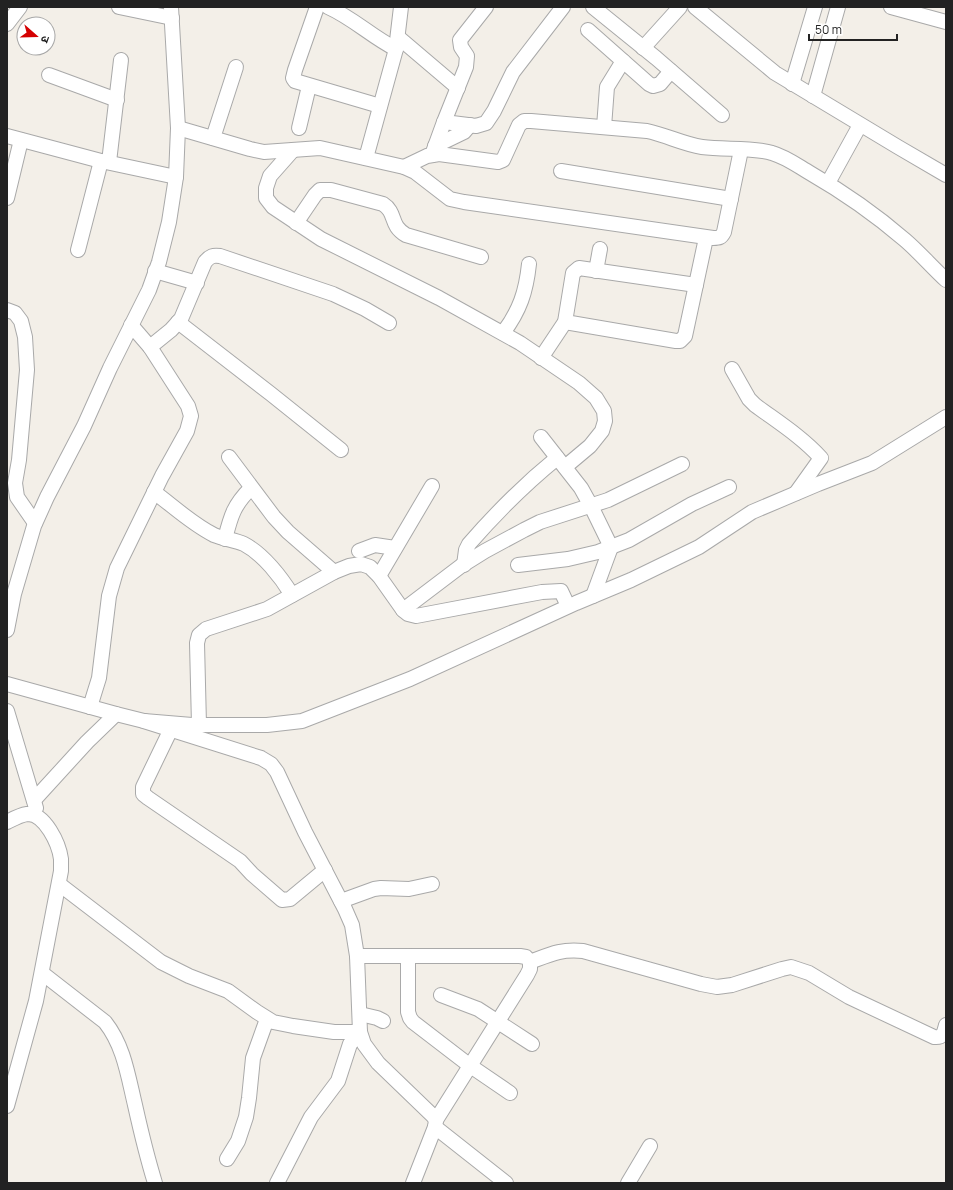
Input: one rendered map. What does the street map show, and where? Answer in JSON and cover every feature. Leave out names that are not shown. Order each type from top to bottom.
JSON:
[{"type":"street","points":[[7,630],[14,594],[35,523],[47,496],[84,426],[148,290],[169,222],[176,178],[178,128],[171,12],[119,7]]},
{"type":"street","points":[[317,7],[293,78],[295,81],[309,86],[380,106]]},
{"type":"street","points":[[366,158],[397,43],[401,7]]},
{"type":"street","points":[[432,152],[466,67],[467,56],[461,47],[460,40],[486,7]]},
{"type":"street","points":[[444,122],[476,126],[486,123],[494,111],[513,72],[563,7]]},
{"type":"street","points":[[594,7],[722,115]]},
{"type":"street","points":[[643,48],[680,7]]},
{"type":"street","points":[[694,7],[775,73],[946,175]]},
{"type":"street","points":[[792,84],[815,7]]},
{"type":"street","points":[[813,96],[838,7]]},
{"type":"street","points":[[891,7],[946,22]]},
{"type":"street","points":[[337,9],[397,43],[458,88]]},
{"type":"street","points":[[588,30],[653,86],[660,84],[671,71]]},
{"type":"street","points":[[78,250],[105,161],[122,60]]},
{"type":"street","points":[[604,127],[607,87],[623,61]]},
{"type":"street","points":[[213,138],[236,67]]},
{"type":"street","points":[[49,75],[116,100]]},
{"type":"street","points":[[299,128],[309,86]]},
{"type":"street","points":[[432,152],[498,162],[503,160],[519,125],[524,121],[531,121],[647,130],[690,144],[741,150],[758,150],[772,153],[828,184],[887,225],[906,241],[946,280]]},
{"type":"street","points":[[409,169],[432,152],[464,132],[470,125]]},
{"type":"street","points":[[828,184],[860,125]]},
{"type":"street","points":[[178,128],[264,152],[320,148],[409,169],[450,199],[464,202],[706,238],[718,238],[722,236],[724,232],[741,150]]},
{"type":"street","points":[[7,136],[176,178]]},
{"type":"street","points":[[7,198],[21,140]]},
{"type":"street","points":[[293,150],[270,176],[266,188],[266,198],[273,207],[322,239],[439,298],[504,333],[579,383],[596,398],[604,411],[605,421],[602,431],[590,446],[535,476],[501,508],[473,539],[466,550],[464,564]]},
{"type":"street","points":[[561,171],[731,200]]},
{"type":"street","points":[[296,223],[320,190],[331,190],[383,204],[388,207],[394,224],[406,235],[481,257]]},
{"type":"street","points":[[565,322],[680,341],[685,336],[706,238]]},
{"type":"street","points":[[596,271],[600,249]]},
{"type":"street","points":[[150,347],[171,330],[178,322],[189,303],[205,262],[209,257],[214,255],[333,294],[365,309],[389,323]]},
{"type":"street","points":[[504,333],[514,318],[522,301],[527,283],[529,264]]},
{"type":"street","points":[[541,358],[565,322],[573,273],[579,268],[696,285]]},
{"type":"street","points":[[155,271],[197,283]]},
{"type":"street","points":[[7,310],[15,313],[21,321],[25,337],[27,370],[19,460],[15,483],[17,497],[35,523]]},
{"type":"street","points":[[178,322],[341,450]]},
{"type":"street","points":[[90,706],[99,678],[104,649],[109,596],[117,568],[154,492],[187,431],[191,416],[188,406],[150,347],[131,325]]},
{"type":"street","points":[[732,369],[749,399],[798,436],[821,458],[796,493]]},
{"type":"street","points":[[144,721],[199,725],[267,725],[302,721],[410,679],[568,606],[630,580],[699,546],[752,512],[872,463],[946,417]]},
{"type":"street","points":[[541,437],[581,488],[611,547],[593,596]]},
{"type":"street","points":[[229,457],[274,517],[288,532],[334,572]]},
{"type":"street","points":[[403,610],[464,564],[485,551],[540,522],[608,500],[682,464]]},
{"type":"street","points":[[379,576],[432,486]]},
{"type":"street","points":[[518,565],[568,559],[598,552],[629,540],[692,504],[729,487]]},
{"type":"street","points":[[225,539],[233,511],[238,503],[252,488]]},
{"type":"street","points":[[154,492],[199,526],[214,535],[240,543],[252,550],[277,572],[292,595]]},
{"type":"street","points":[[359,552],[375,545],[395,548]]},
{"type":"street","points":[[199,725],[197,643],[199,636],[206,630],[266,609],[334,572],[349,566],[361,564],[370,567],[379,576],[403,610],[408,614],[416,616],[542,592],[561,591],[568,606]]},
{"type":"street","points":[[7,684],[171,729],[261,758],[270,764],[277,772],[352,926],[358,956],[361,1034],[371,1055],[433,1116],[435,1123],[506,1183]]},
{"type":"street","points":[[7,711],[39,818]]},
{"type":"street","points":[[34,800],[87,742],[116,714]]},
{"type":"street","points":[[171,729],[144,787],[143,794],[240,861],[252,874],[282,900],[290,899],[325,870]]},
{"type":"street","points":[[7,822],[17,817],[29,814],[39,818],[50,829],[60,857],[61,871],[36,1001],[7,1106]]},
{"type":"street","points":[[59,884],[161,962],[189,976],[228,991],[273,1022],[334,1032],[361,1034]]},
{"type":"street","points":[[341,901],[374,889],[409,889],[432,884]]},
{"type":"street","points":[[530,962],[568,949],[583,951],[701,984],[717,986],[732,985],[791,967],[809,973],[849,997],[934,1037],[938,1038],[941,1036],[946,1025]]},
{"type":"street","points":[[358,956],[520,956],[526,957],[530,962],[530,969],[527,975],[469,1065],[435,1123],[413,1183]]},
{"type":"street","points":[[408,956],[408,1012],[410,1018],[413,1022],[469,1065],[510,1093]]},
{"type":"street","points":[[42,973],[105,1022],[112,1032],[121,1050],[147,1159],[155,1183]]},
{"type":"street","points":[[441,995],[478,1009],[532,1044]]},
{"type":"street","points":[[360,1014],[383,1021]]},
{"type":"street","points":[[227,1159],[238,1141],[246,1117],[253,1058],[267,1018]]},
{"type":"street","points":[[277,1183],[311,1117],[338,1082],[350,1044],[361,1034]]},
{"type":"street","points":[[628,1183],[650,1146]]}]
